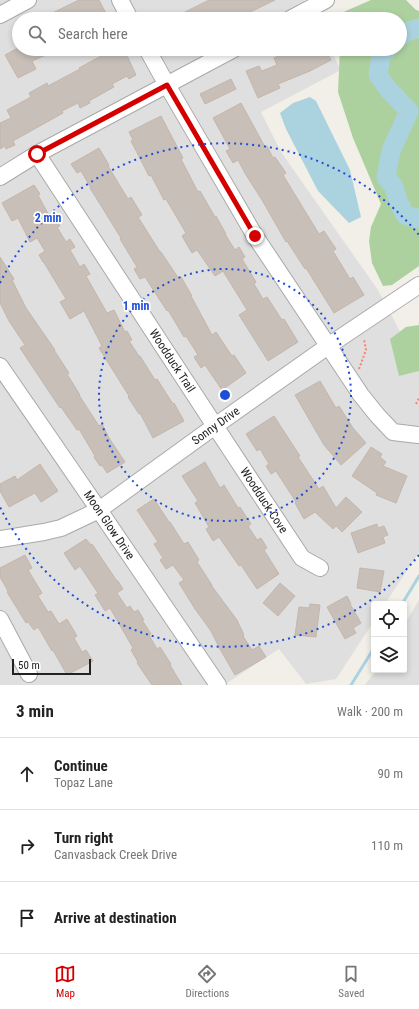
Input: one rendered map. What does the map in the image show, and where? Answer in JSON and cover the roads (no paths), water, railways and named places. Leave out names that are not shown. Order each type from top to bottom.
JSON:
[{"type":"street","points":[[0,15],[28,0]]},
{"type":"street","points":[[120,0],[126,12]]},
{"type":"street","points":[[303,12],[326,0]]},
{"type":"street","points":[[151,56],[255,236],[361,395],[393,432],[418,435]]},
{"type":"street","points":[[0,177],[37,154],[221,56]]},
{"type":"street","name":"Woodduck Trail","points":[[37,154],[215,426]]},
{"type":"street","name":"Sonny Drive","points":[[0,539],[61,528],[99,510],[328,346],[419,286]]},
{"type":"street","name":"Moon Glow Drive","points":[[0,366],[218,685]]},
{"type":"street","name":"Woodduck Cove","points":[[215,426],[302,558],[320,568]]},
{"type":"street","points":[[0,620],[29,674]]},
{"type":"water","points":[[310,97],[316,101],[350,170],[361,217],[349,223],[318,191],[286,129],[280,113],[293,103]]},
{"type":"waterway","points":[[407,32],[419,28]]},
{"type":"waterway","points":[[381,56],[378,75],[388,89],[409,111],[391,151],[386,177],[394,187],[398,201],[405,215],[419,219]]},
{"type":"waterway","points":[[404,601],[419,576]]},
{"type":"waterway","points":[[351,685],[371,653]]}]
